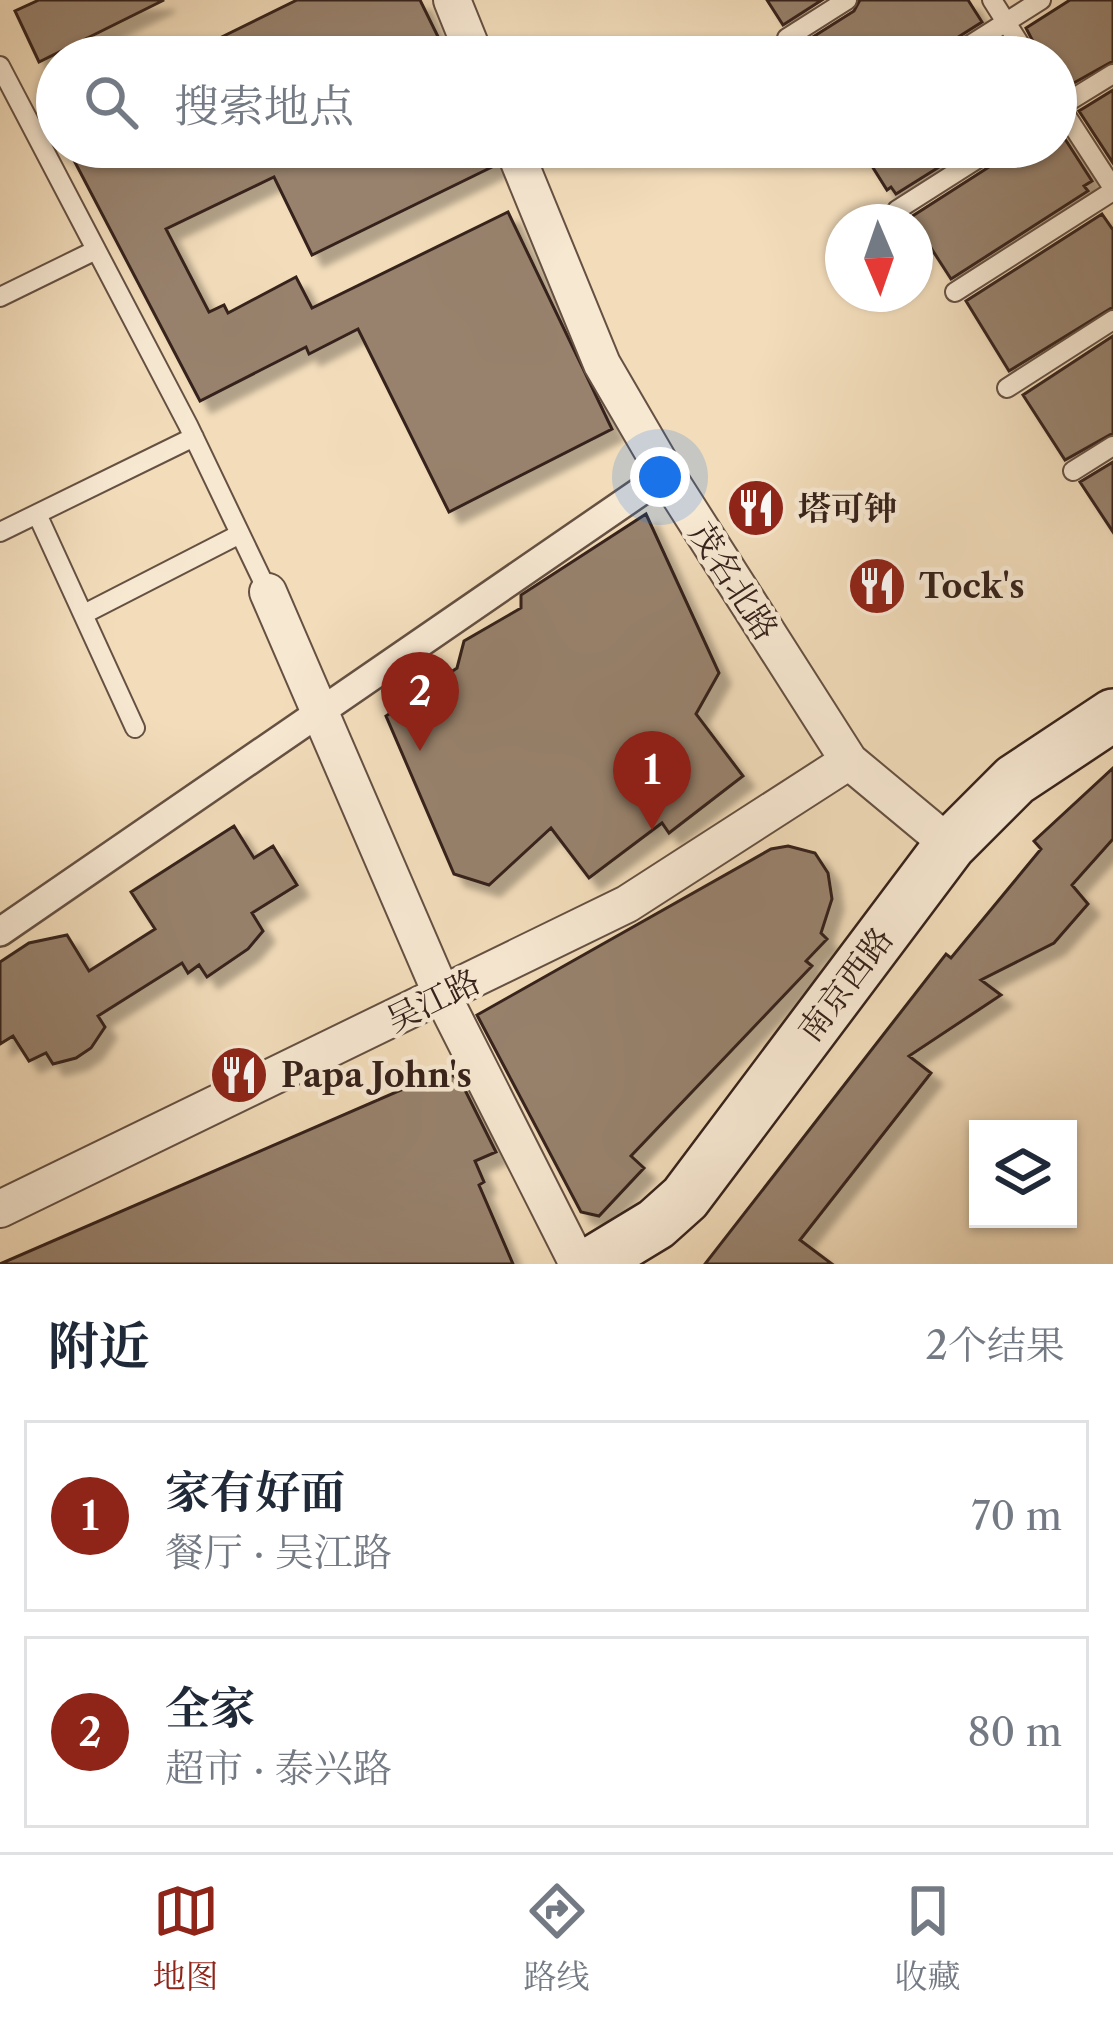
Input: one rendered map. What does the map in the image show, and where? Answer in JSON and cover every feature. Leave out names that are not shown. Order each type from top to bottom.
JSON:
[{"type":"main road","name":"南京西路","points":[[590,1264],[656,1224],[685,1198],[950,845],[1015,780],[1113,715]]},
{"type":"street","points":[[452,0],[467,36]]},
{"type":"street","name":"茂名北路","points":[[521,168],[602,364],[666,474],[849,761],[950,845]]},
{"type":"street","points":[[0,932],[666,474]]},
{"type":"street","points":[[268,592],[323,710],[442,995],[578,1264]]},
{"type":"street","name":"吴江路","points":[[0,1209],[627,904],[849,761]]},
{"type":"lane","points":[[790,36],[847,0]]},
{"type":"lane","points":[[992,0],[1015,36]]},
{"type":"lane","points":[[984,36],[1041,0]]},
{"type":"lane","points":[[0,66],[36,135]]},
{"type":"lane","points":[[1077,95],[1113,74]]},
{"type":"lane","points":[[956,292],[1113,190],[1077,136]]},
{"type":"lane","points":[[53,168],[194,437],[268,592]]},
{"type":"lane","points":[[906,204],[963,168]]},
{"type":"lane","points":[[0,297],[96,250]]},
{"type":"lane","points":[[1007,388],[1113,320]]},
{"type":"lane","points":[[0,532],[194,437]]},
{"type":"lane","points":[[1073,471],[1113,446]]},
{"type":"lane","points":[[37,514],[135,728]]},
{"type":"lane","points":[[84,614],[240,534]]},
{"type":"building","points":[[39,0],[164,0],[91,36],[36,36],[36,56],[15,11]]},
{"type":"building","points":[[297,0],[420,0],[438,36],[224,36]]},
{"type":"building","points":[[767,0],[822,0],[783,25]]},
{"type":"building","points":[[860,0],[968,0],[982,22],[960,36],[814,36],[854,11]]},
{"type":"building","points":[[1070,0],[1113,0],[1113,61],[1077,81],[1077,36],[1030,36],[1026,28]]},
{"type":"building","points":[[1113,90],[1113,163],[1079,111]]},
{"type":"building","points":[[1077,158],[1092,181],[1084,186],[1088,191],[951,279],[933,251],[931,204],[987,168],[1077,168]]},
{"type":"building","points":[[78,168],[490,168],[312,255],[274,177],[166,229],[209,312],[224,305],[228,313],[296,277],[312,308],[508,212],[612,429],[449,512],[358,329],[309,354],[306,347],[200,401]]},
{"type":"building","points":[[873,168],[937,168],[896,194],[891,187],[887,190]]},
{"type":"building","points":[[1102,214],[1113,230],[1113,307],[1009,371],[966,301]]},
{"type":"building","points":[[1113,336],[1113,433],[1065,460],[1023,395]]},
{"type":"building","points":[[1113,462],[1113,532],[1080,482]]},
{"type":"building","points":[[646,514],[719,673],[696,714],[743,776],[669,833],[662,823],[589,878],[551,828],[489,885],[454,874],[386,716],[457,668],[464,641],[521,608],[521,595]]},
{"type":"building","points":[[1113,768],[1113,839],[1072,885],[1088,904],[1054,943],[981,980],[1001,995],[909,1056],[931,1073],[800,1240],[832,1264],[705,1264],[946,954],[951,958],[1041,849],[1034,841]]},
{"type":"building","points":[[234,826],[254,858],[273,846],[297,885],[252,913],[263,931],[248,949],[207,977],[199,965],[188,973],[182,963],[98,1016],[105,1027],[91,1048],[76,1058],[53,1064],[46,1053],[29,1061],[13,1036],[0,1044],[0,962],[29,943],[67,935],[89,971],[155,929],[131,892]]},
{"type":"building","points":[[788,846],[815,853],[828,873],[832,899],[821,933],[827,939],[806,961],[812,966],[631,1156],[644,1168],[599,1216],[581,1212],[477,1015],[771,849]]},
{"type":"building","points":[[433,1076],[458,1076],[496,1152],[475,1161],[484,1182],[479,1185],[513,1264],[0,1264]]},
{"type":"place","name":"塔可钟","points":[[756,508]]},
{"type":"place","name":"Tock's","points":[[877,586]]},
{"type":"place","name":"全家","points":[[420,751]]},
{"type":"place","name":"家有好面","points":[[652,830]]},
{"type":"place","name":"Papa John's","points":[[239,1075]]}]
